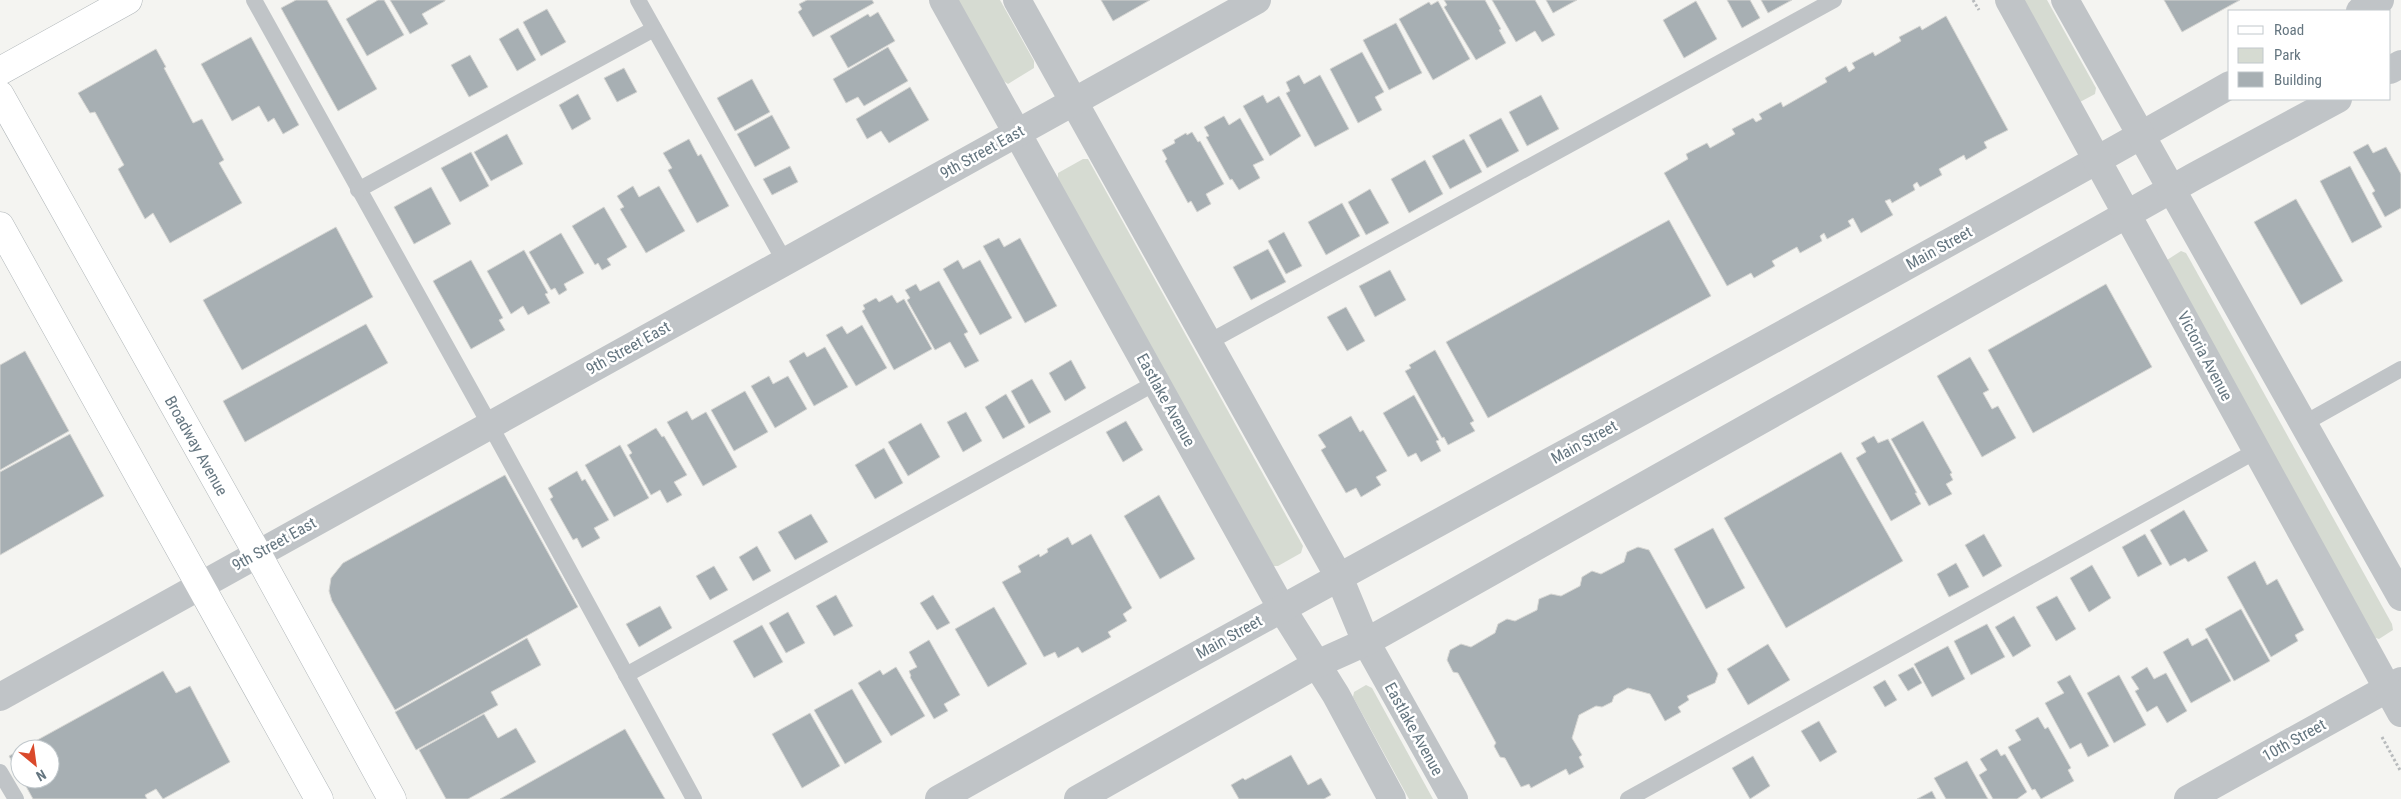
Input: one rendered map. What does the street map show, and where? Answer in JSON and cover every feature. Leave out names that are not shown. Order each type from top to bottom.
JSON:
[{"type":"main road","points":[[0,71],[128,0]]},
{"type":"main road","name":"Broadway Avenue","points":[[0,95],[258,553],[392,799]]},
{"type":"main road","points":[[0,226],[319,799]]},
{"type":"street","name":"Eastlake Avenue","points":[[943,0],[1282,609],[1317,664],[1392,799]]},
{"type":"street","name":"Eastlake Avenue","points":[[1017,0],[1339,577],[1366,642],[1454,799]]},
{"type":"street","name":"9th Street East","points":[[0,697],[1257,0]]},
{"type":"street","name":"Victoria Avenue","points":[[2009,0],[2256,450],[2394,685],[2401,713]]},
{"type":"street","points":[[2065,0],[2401,597]]},
{"type":"street","points":[[2362,10],[2380,0]]},
{"type":"street","name":"Main Street","points":[[939,799],[1339,577],[2098,162],[2228,87]]},
{"type":"street","points":[[1078,799],[1317,664],[1366,642],[2172,190],[2336,100]]},
{"type":"street","name":"10th Street","points":[[2188,799],[2394,685]]},
{"type":"lane","points":[[254,0],[358,190],[490,424],[694,799]]},
{"type":"lane","points":[[638,0],[785,262]]},
{"type":"lane","points":[[1207,343],[1834,0]]},
{"type":"lane","points":[[358,190],[654,29]]},
{"type":"lane","points":[[2303,424],[2401,370]]},
{"type":"lane","points":[[626,675],[1157,382]]},
{"type":"lane","points":[[1628,799],[2256,450]]},
{"type":"lane","points":[[0,772],[16,799]]},
{"type":"green space","points":[[957,0],[1000,0],[1034,61],[1034,68],[1008,84],[1002,80]]},
{"type":"green space","points":[[2020,0],[2047,0],[2096,88],[2095,94],[2080,102]]},
{"type":"green space","points":[[1083,159],[1088,159],[1303,546],[1301,553],[1278,566],[1271,566],[1058,182],[1058,173]]},
{"type":"green space","points":[[2181,251],[2186,253],[2190,260],[2392,624],[2393,630],[2379,639],[2373,637],[2167,260]]},
{"type":"green space","points":[[1366,685],[1372,688],[1433,799],[1409,799],[1353,697],[1354,692]]},
{"type":"building","points":[[296,0],[327,0],[377,89],[338,111],[281,8]]},
{"type":"building","points":[[378,0],[384,0],[404,35],[367,56],[346,19]]},
{"type":"building","points":[[390,0],[445,1],[422,14],[428,24],[410,34]]},
{"type":"building","points":[[807,0],[872,0],[874,3],[813,37],[798,12],[802,9],[799,4]]},
{"type":"building","points":[[1101,0],[1150,0],[1113,21]]},
{"type":"building","points":[[1444,0],[1485,0],[1501,29],[1499,30],[1506,43],[1476,60],[1444,7],[1447,5]]},
{"type":"building","points":[[1492,0],[1535,0],[1555,35],[1542,42],[1535,31],[1516,42]]},
{"type":"building","points":[[1546,0],[1577,0],[1553,13]]},
{"type":"building","points":[[1727,0],[1750,0],[1760,18],[1742,28]]},
{"type":"building","points":[[1761,0],[1792,0],[1768,13]]},
{"type":"building","points":[[2164,0],[2240,0],[2182,32]]},
{"type":"building","points":[[1438,1],[1470,59],[1433,80],[1399,19],[1429,2],[1431,5]]},
{"type":"building","points":[[1696,1],[1717,39],[1684,58],[1663,20]]},
{"type":"building","points":[[547,9],[566,42],[541,56],[523,22]]},
{"type":"building","points":[[878,12],[895,41],[848,68],[830,36],[868,14],[870,17]]},
{"type":"building","points":[[1946,16],[2008,130],[1984,142],[1987,148],[1966,160],[1964,155],[1939,169],[1942,175],[1920,187],[1917,182],[1913,185],[1915,190],[1892,203],[1890,199],[1885,201],[1893,215],[1861,233],[1853,218],[1848,221],[1851,226],[1827,239],[1824,233],[1820,236],[1822,241],[1800,253],[1797,247],[1772,261],[1775,266],[1754,278],[1751,273],[1727,286],[1664,173],[1688,159],[1686,154],[1707,143],[1710,148],[1735,134],[1732,129],[1753,118],[1756,122],[1762,119],[1759,114],[1781,102],[1783,107],[1827,82],[1825,78],[1846,66],[1849,72],[1855,68],[1852,63],[1873,52],[1875,56],[1901,41],[1899,37],[1920,26],[1922,30]]},
{"type":"building","points":[[1396,23],[1422,73],[1389,90],[1363,40]]},
{"type":"building","points":[[518,28],[536,60],[517,71],[499,39]]},
{"type":"building","points":[[251,37],[299,125],[283,134],[274,118],[268,122],[259,106],[232,121],[201,64]]},
{"type":"building","points":[[888,47],[908,81],[864,106],[858,97],[846,103],[833,79]]},
{"type":"building","points":[[156,49],[193,123],[202,119],[224,160],[219,163],[242,203],[170,243],[153,213],[145,219],[118,169],[124,165],[95,112],[90,113],[78,93]]},
{"type":"building","points":[[1362,52],[1384,92],[1375,97],[1382,110],[1358,123],[1330,69]]},
{"type":"building","points":[[470,55],[488,87],[469,97],[451,65]]},
{"type":"building","points":[[624,68],[637,92],[617,102],[604,78]]},
{"type":"building","points":[[1299,75],[1304,84],[1320,75],[1349,129],[1315,147],[1286,93],[1290,91],[1286,82]]},
{"type":"building","points":[[752,79],[770,112],[735,131],[717,98]]},
{"type":"building","points":[[910,87],[929,120],[889,143],[881,131],[867,139],[856,119]]},
{"type":"building","points":[[578,94],[591,119],[572,130],[559,105]]},
{"type":"building","points":[[1263,95],[1267,103],[1279,96],[1301,136],[1270,156],[1243,106]]},
{"type":"building","points":[[1541,95],[1559,129],[1527,146],[1509,112]]},
{"type":"building","points":[[772,115],[790,148],[755,167],[737,134]]},
{"type":"building","points":[[1224,116],[1229,125],[1240,118],[1264,160],[1253,165],[1260,178],[1239,190],[1232,179],[1230,180],[1206,137],[1209,136],[1204,127]]},
{"type":"building","points":[[1501,118],[1519,151],[1487,168],[1469,135]]},
{"type":"building","points":[[1192,132],[1198,142],[1200,141],[1224,184],[1206,194],[1211,204],[1197,212],[1191,201],[1188,203],[1165,161],[1167,159],[1162,150],[1175,143],[1174,140],[1186,133],[1187,135]]},
{"type":"building","points":[[507,134],[523,164],[491,181],[474,152]]},
{"type":"building","points":[[689,139],[698,156],[701,154],[729,206],[697,223],[668,170],[672,168],[663,153]]},
{"type":"building","points":[[1464,139],[1482,172],[1450,189],[1432,156]]},
{"type":"building","points":[[2368,144],[2373,153],[2386,147],[2401,174],[2401,208],[2385,217],[2372,193],[2375,191],[2353,152]]},
{"type":"building","points":[[471,152],[489,186],[460,202],[441,168]]},
{"type":"building","points":[[1425,160],[1443,194],[1409,213],[1391,179]]},
{"type":"building","points":[[790,166],[798,182],[772,195],[763,179]]},
{"type":"building","points":[[2350,166],[2382,227],[2352,243],[2320,181]]},
{"type":"building","points":[[633,186],[639,197],[659,186],[685,231],[646,253],[620,209],[624,207],[617,196]]},
{"type":"building","points":[[431,187],[451,224],[414,244],[394,207]]},
{"type":"building","points":[[1370,189],[1389,223],[1366,235],[1348,202]]},
{"type":"building","points":[[2296,199],[2343,281],[2301,305],[2254,222]]},
{"type":"building","points":[[1342,203],[1360,236],[1326,255],[1308,222]]},
{"type":"building","points":[[604,207],[627,247],[607,259],[611,265],[602,270],[598,263],[595,265],[572,226]]},
{"type":"building","points":[[1669,220],[1711,296],[1488,418],[1446,342]]},
{"type":"building","points":[[336,227],[373,297],[242,370],[203,300]]},
{"type":"building","points":[[1284,232],[1302,266],[1286,274],[1268,241]]},
{"type":"building","points":[[561,233],[584,273],[564,284],[567,290],[559,295],[555,288],[551,290],[529,252]]},
{"type":"building","points":[[999,238],[1004,247],[1020,238],[1057,306],[1025,323],[983,246]]},
{"type":"building","points":[[1268,249],[1286,282],[1251,300],[1233,267]]},
{"type":"building","points":[[524,250],[548,293],[545,294],[550,303],[528,315],[523,306],[511,314],[487,271]]},
{"type":"building","points":[[471,260],[503,318],[499,320],[505,330],[471,349],[433,281]]},
{"type":"building","points":[[958,260],[963,269],[980,260],[1012,318],[980,335],[943,269]]},
{"type":"building","points":[[1390,270],[1406,300],[1375,317],[1359,286]]},
{"type":"building","points":[[939,281],[968,332],[964,334],[979,361],[965,368],[950,342],[935,350],[907,300],[910,298],[905,290],[916,284],[920,291]]},
{"type":"building","points":[[2106,284],[2152,367],[2033,433],[1988,350]]},
{"type":"building","points":[[892,295],[897,303],[904,299],[932,349],[894,370],[862,311],[865,309],[863,305],[876,298],[879,302]]},
{"type":"building","points":[[1346,307],[1365,341],[1347,351],[1327,317]]},
{"type":"building","points":[[366,324],[388,363],[245,442],[223,401]]},
{"type":"building","points":[[862,325],[887,368],[856,386],[826,335],[842,326],[847,334]]},
{"type":"building","points":[[825,347],[848,387],[814,406],[789,361],[804,352],[807,357]]},
{"type":"building","points":[[1435,350],[1474,421],[1470,423],[1475,431],[1448,445],[1444,437],[1442,438],[1405,371],[1411,368],[1409,365]]},
{"type":"building","points":[[25,351],[69,431],[0,470],[0,365]]},
{"type":"building","points":[[1970,357],[1989,390],[1983,393],[1992,409],[1998,406],[2016,438],[1982,457],[1937,376]]},
{"type":"building","points":[[1071,360],[1086,388],[1065,401],[1049,373]]},
{"type":"building","points":[[769,376],[773,384],[788,376],[807,409],[775,428],[751,386]]},
{"type":"building","points":[[1032,379],[1051,412],[1029,424],[1011,391]]},
{"type":"building","points":[[745,391],[768,432],[734,451],[711,410]]},
{"type":"building","points":[[1006,394],[1025,427],[1003,439],[985,407]]},
{"type":"building","points":[[1414,395],[1439,440],[1436,441],[1441,451],[1421,462],[1416,453],[1408,457],[1383,413]]},
{"type":"building","points":[[687,411],[692,420],[706,412],[737,467],[703,486],[667,422]]},
{"type":"building","points":[[966,412],[982,441],[963,452],[947,422]]},
{"type":"building","points":[[1351,416],[1360,432],[1363,430],[1387,471],[1376,477],[1381,485],[1361,497],[1356,488],[1346,493],[1321,450],[1326,447],[1318,435]]},
{"type":"building","points":[[1126,421],[1143,450],[1123,462],[1106,432]]},
{"type":"building","points":[[1923,421],[1952,473],[1950,474],[1953,480],[1946,484],[1952,494],[1929,506],[1891,439]]},
{"type":"building","points":[[921,423],[940,457],[908,476],[888,442]]},
{"type":"building","points":[[656,428],[662,437],[664,436],[687,475],[674,482],[682,495],[667,503],[660,490],[651,495],[629,455],[632,453],[627,445]]},
{"type":"building","points":[[70,434],[104,496],[0,555],[0,472]]},
{"type":"building","points":[[1874,436],[1878,443],[1888,439],[1921,504],[1891,521],[1856,458],[1866,452],[1861,443]]},
{"type":"building","points":[[620,445],[649,498],[614,517],[585,465]]},
{"type":"building","points":[[884,448],[903,483],[875,499],[855,465]]},
{"type":"building","points":[[1841,452],[1903,561],[1786,628],[1724,518]]},
{"type":"building","points":[[577,471],[582,481],[585,479],[609,520],[594,528],[600,538],[582,548],[577,538],[573,540],[550,499],[553,497],[548,488]]},
{"type":"building","points":[[505,475],[578,607],[395,710],[332,601],[329,591],[331,578],[343,563]]},
{"type":"building","points":[[1159,495],[1195,559],[1160,579],[1124,516]]},
{"type":"building","points":[[2184,510],[2208,551],[2188,562],[2185,558],[2170,566],[2150,530]]},
{"type":"building","points":[[811,514],[828,542],[795,560],[778,532]]},
{"type":"building","points":[[1713,528],[1745,588],[1706,609],[1674,549]]},
{"type":"building","points":[[1091,534],[1132,608],[1123,614],[1127,621],[1108,632],[1111,637],[1082,653],[1078,647],[1058,658],[1055,652],[1044,657],[1002,582],[1021,572],[1018,566],[1039,554],[1040,557],[1048,552],[1047,549],[1068,537],[1072,545]]},
{"type":"building","points":[[1984,534],[2002,566],[1983,577],[1965,545]]},
{"type":"building","points":[[2145,534],[2162,564],[2138,577],[2122,547]]},
{"type":"building","points":[[757,546],[771,571],[753,581],[739,557]]},
{"type":"building","points":[[1638,547],[1649,550],[1718,674],[1715,683],[1687,696],[1689,700],[1678,707],[1681,712],[1665,721],[1650,694],[1628,688],[1614,696],[1612,702],[1602,707],[1596,706],[1579,715],[1572,738],[1582,755],[1579,757],[1584,767],[1569,775],[1566,769],[1531,788],[1529,784],[1521,787],[1505,758],[1500,757],[1494,746],[1496,743],[1458,673],[1453,672],[1447,660],[1450,650],[1461,644],[1471,647],[1495,633],[1498,624],[1507,619],[1515,621],[1537,610],[1539,599],[1551,594],[1561,596],[1580,586],[1582,577],[1592,571],[1601,574],[1624,562],[1627,552]]},
{"type":"building","points":[[2255,561],[2267,585],[2277,579],[2304,630],[2295,635],[2298,641],[2271,657],[2227,577]]},
{"type":"building","points":[[1956,563],[1969,587],[1949,597],[1937,574]]},
{"type":"building","points":[[2092,565],[2111,598],[2089,612],[2070,578]]},
{"type":"building","points":[[714,566],[728,590],[710,600],[696,576]]},
{"type":"building","points":[[836,595],[853,626],[834,636],[816,606]]},
{"type":"building","points":[[933,595],[950,623],[937,630],[920,603]]},
{"type":"building","points":[[2057,596],[2076,629],[2056,641],[2036,607]]},
{"type":"building","points":[[660,606],[672,628],[639,647],[626,624]]},
{"type":"building","points":[[994,607],[1027,664],[988,687],[955,629]]},
{"type":"building","points":[[2241,609],[2270,661],[2234,681],[2205,629]]},
{"type":"building","points":[[788,612],[805,643],[786,653],[769,623]]},
{"type":"building","points":[[2014,616],[2031,646],[2013,657],[1995,627]]},
{"type":"building","points":[[1987,624],[2005,657],[1971,675],[1954,641]]},
{"type":"building","points":[[762,625],[783,662],[754,678],[733,641]]},
{"type":"building","points":[[527,638],[541,665],[491,692],[498,705],[416,750],[395,712]]},
{"type":"building","points":[[2188,638],[2192,646],[2207,638],[2231,681],[2191,703],[2163,652]]},
{"type":"building","points":[[929,640],[960,695],[944,704],[948,711],[934,719],[910,677],[909,671],[917,667],[909,652]]},
{"type":"building","points":[[1768,644],[1790,680],[1748,705],[1727,669]]},
{"type":"building","points":[[1948,646],[1965,679],[1932,697],[1914,664]]},
{"type":"building","points":[[896,667],[925,716],[891,736],[858,683],[880,670],[883,675]]},
{"type":"building","points":[[1913,667],[1922,683],[1908,691],[1898,675]]},
{"type":"building","points":[[2147,667],[2154,679],[2166,673],[2187,711],[2167,723],[2157,706],[2147,712],[2135,691],[2139,689],[2131,677]]},
{"type":"building","points":[[163,671],[176,693],[190,686],[230,762],[163,799],[156,789],[145,795],[147,799],[33,799],[28,789],[60,789],[60,739],[39,739]]},
{"type":"building","points":[[2070,675],[2109,746],[2088,757],[2081,743],[2070,749],[2045,703],[2064,693],[2057,682]]},
{"type":"building","points":[[2119,675],[2146,725],[2114,743],[2087,693]]},
{"type":"building","points":[[1885,680],[1897,700],[1885,707],[1873,687]]},
{"type":"building","points":[[852,689],[882,742],[845,764],[814,710]]},
{"type":"building","points":[[810,713],[840,766],[802,788],[772,734]]},
{"type":"building","points":[[484,714],[498,738],[516,728],[536,762],[468,799],[446,799],[419,750]]},
{"type":"building","points":[[2038,717],[2045,729],[2048,727],[2071,768],[2068,770],[2074,781],[2041,799],[2035,789],[2032,790],[2008,747],[2021,740],[2015,730]]},
{"type":"building","points":[[1819,721],[1837,752],[1820,762],[1801,731]]},
{"type":"building","points":[[625,729],[665,799],[500,799]]},
{"type":"building","points":[[1997,749],[2001,756],[2005,754],[2027,792],[2017,799],[1993,799],[1979,775],[1987,770],[1980,759]]},
{"type":"building","points":[[1291,755],[1308,785],[1321,778],[1331,795],[1324,799],[1239,799],[1231,785],[1243,778],[1245,780]]},
{"type":"building","points":[[1753,756],[1770,786],[1750,799],[1732,768]]},
{"type":"building","points":[[1967,761],[1988,799],[1946,799],[1934,778]]},
{"type":"building","points":[[1932,791],[1936,799],[1917,799]]}]
